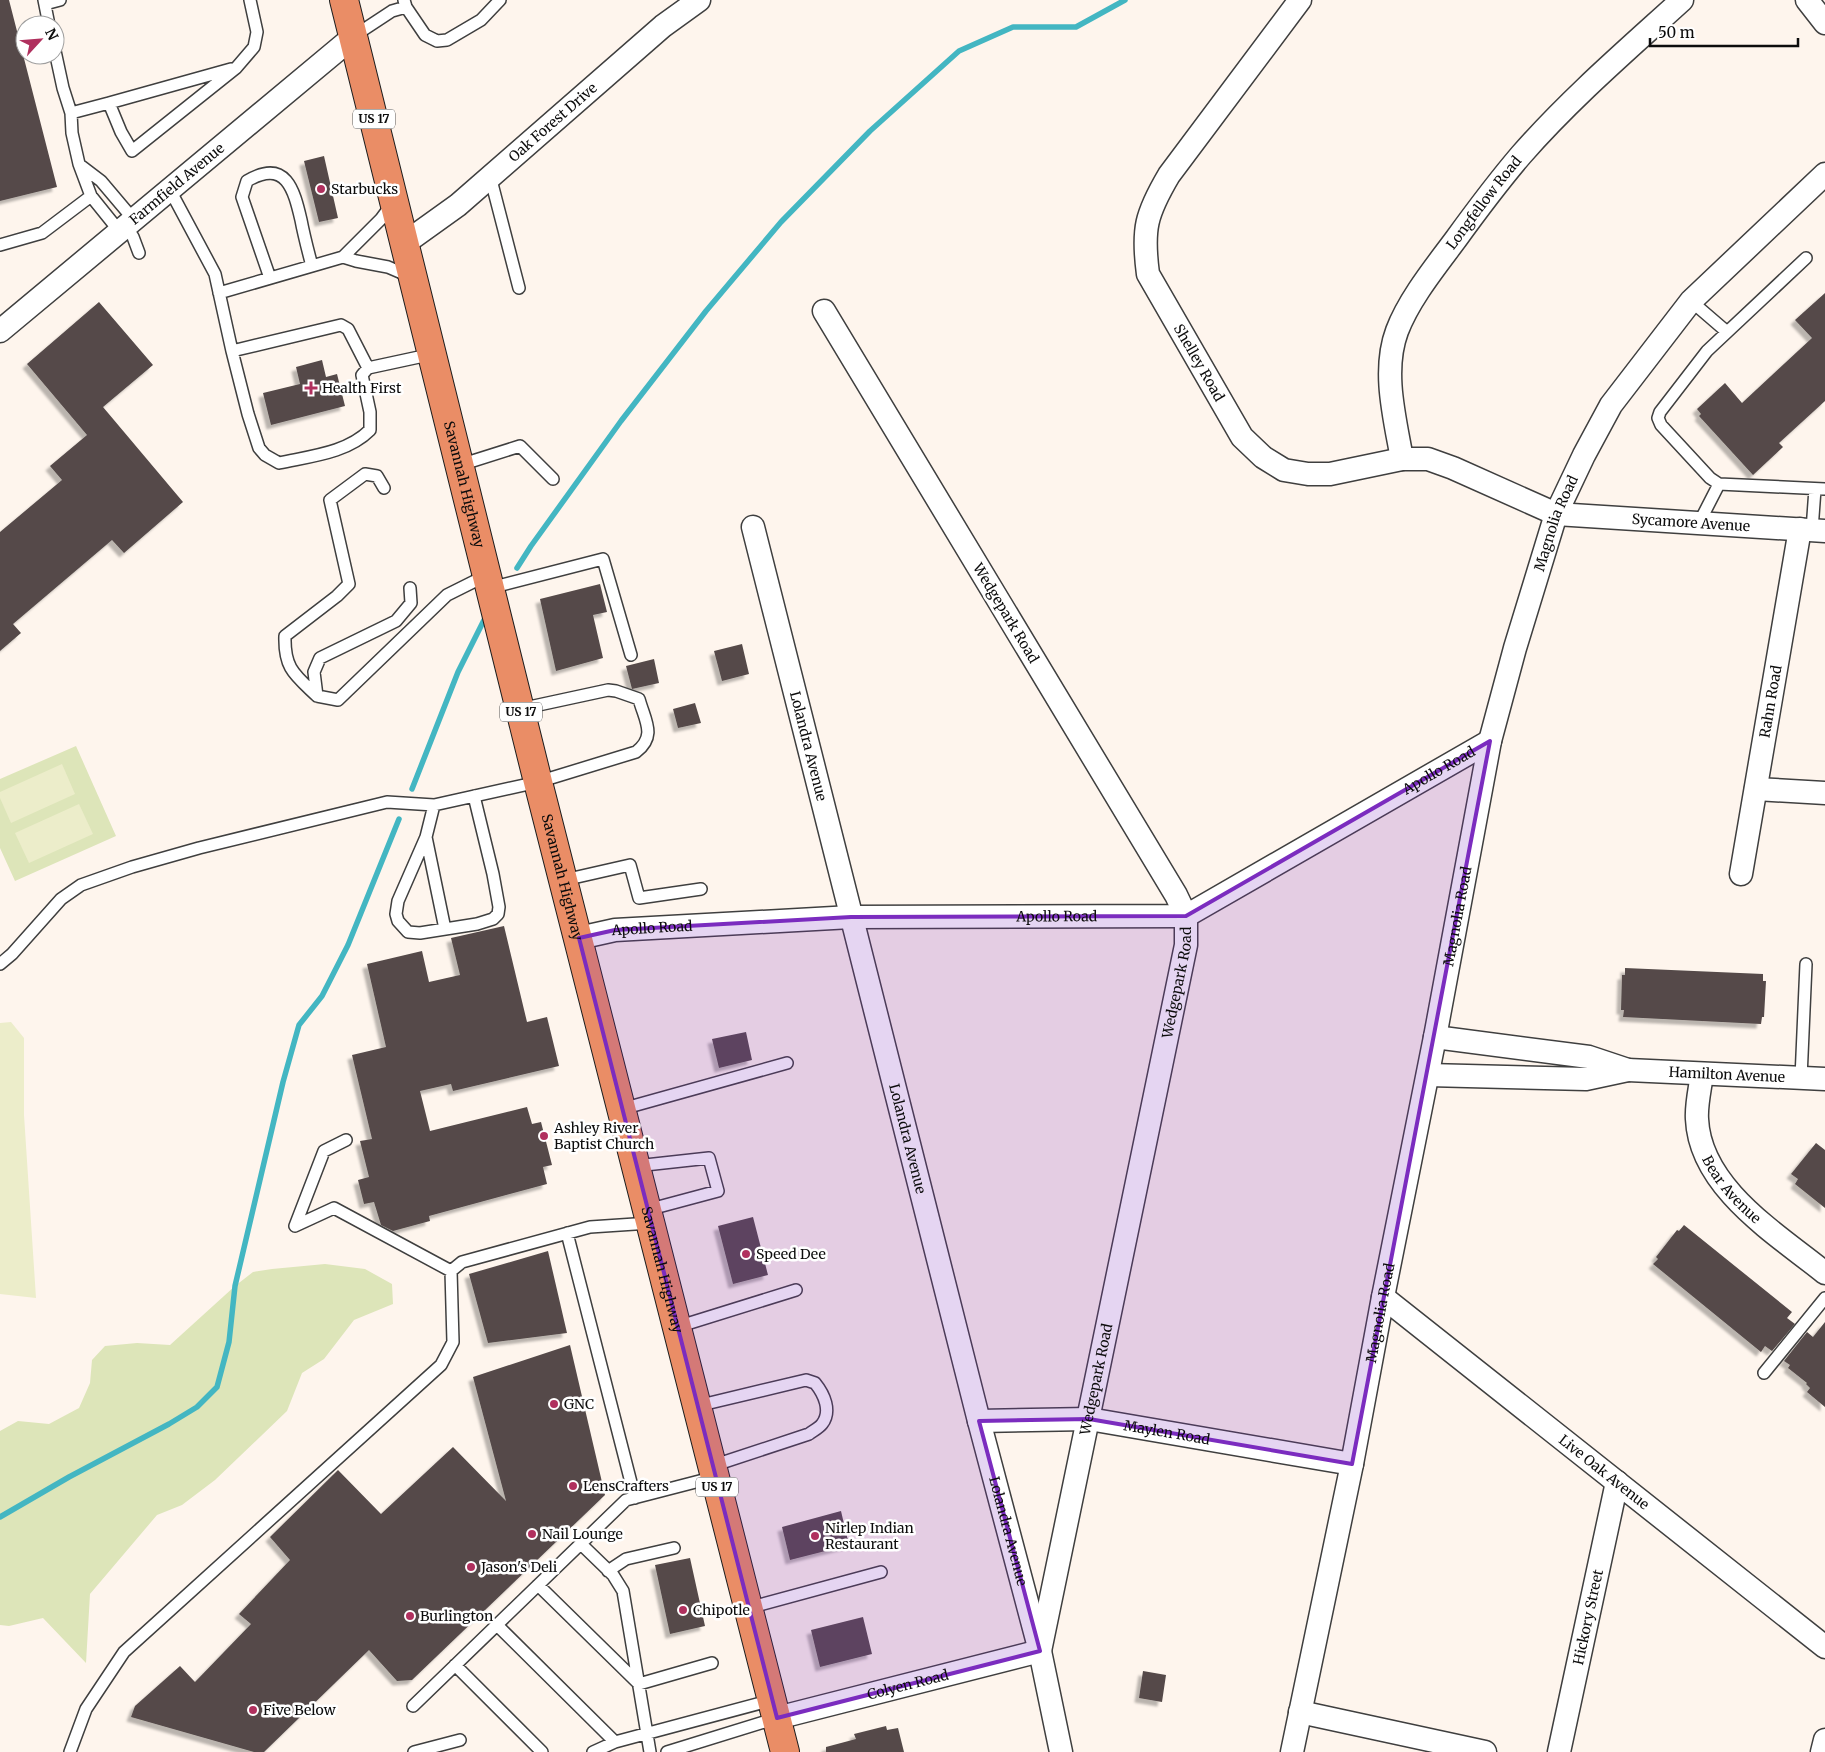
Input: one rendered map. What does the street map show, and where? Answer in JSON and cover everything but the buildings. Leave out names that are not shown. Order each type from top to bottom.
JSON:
[{"type":"highway","name":"Savannah Highway","points":[[344,0],[538,782],[785,1752]]},
{"type":"street","name":"Oak Forest Drive","points":[[405,243],[458,205],[663,26],[699,0]]},
{"type":"street","name":"Shelley Road","points":[[1300,0],[1169,175],[1154,200],[1145,229],[1148,274],[1242,437],[1262,457],[1284,470],[1308,474],[1330,474],[1402,459],[1428,460],[1453,468],[1556,514]]},
{"type":"street","name":"Longfellow Road","points":[[1402,459],[1394,412],[1391,381],[1392,357],[1397,332],[1412,303],[1443,256],[1494,187],[1522,154],[1567,106],[1682,0]]},
{"type":"street","points":[[1808,0],[1825,23]]},
{"type":"street","name":"Farmfield Avenue","points":[[0,331],[353,37]]},
{"type":"street","name":"Magnolia Road","points":[[1292,1752],[1352,1464],[1383,1297],[1428,1075],[1490,741],[1515,648],[1556,514],[1611,405],[1691,301],[1825,174]]},
{"type":"street","name":"Wedgepark Road","points":[[824,311],[1176,895],[1186,916],[1186,944],[1040,1651]]},
{"type":"street","name":"Sycamore Avenue","points":[[1556,514],[1812,530]]},
{"type":"street","name":"Lolandra Avenue","points":[[753,527],[979,1421],[1040,1651],[1061,1752]]},
{"type":"street","name":"Rahn Road","points":[[1741,874],[1756,789],[1812,530]]},
{"type":"street","name":"Apollo Road","points":[[579,938],[615,930],[851,917],[1186,916],[1490,741]]},
{"type":"street","points":[[1756,789],[1825,793]]},
{"type":"street","name":"Hamilton Avenue","points":[[1435,1037],[1589,1058],[1628,1070],[1825,1079]]},
{"type":"street","points":[[1522,1078],[1525,1049]]},
{"type":"street","name":"Hamilton Avenue","points":[[1428,1075],[1586,1079],[1628,1070]]},
{"type":"street","name":"Bear Avenue","points":[[1702,1074],[1697,1119],[1705,1156],[1738,1203],[1825,1273]]},
{"type":"street","name":"Live Oak Avenue","points":[[1383,1297],[1825,1647]]},
{"type":"street","name":"Maylen Road","points":[[979,1421],[1089,1419],[1352,1464]]},
{"type":"street","name":"Hickory Street","points":[[1559,1752],[1617,1482]]},
{"type":"street","name":"Colyen Road","points":[[774,1709],[1040,1651]]},
{"type":"street","points":[[1300,1712],[1485,1752]]},
{"type":"street","points":[[1822,1752],[1825,1740]]},
{"type":"lane","points":[[47,15],[44,2],[60,0]]},
{"type":"lane","points":[[109,103],[121,132],[132,151],[236,68],[254,47],[257,32],[250,0]]},
{"type":"lane","points":[[353,37],[405,3],[425,35],[436,41],[447,40],[481,20],[500,0]]},
{"type":"lane","points":[[58,65],[71,113],[72,133],[78,164],[90,196],[126,226]]},
{"type":"lane","points":[[71,113],[236,68]]},
{"type":"lane","points":[[78,164],[101,181],[133,237],[139,253]]},
{"type":"lane","points":[[270,278],[242,197],[247,181],[257,175],[268,173],[278,175],[286,180],[294,192],[312,266]]},
{"type":"lane","points":[[490,176],[518,288]]},
{"type":"lane","points":[[170,190],[215,274],[248,414],[259,448],[265,455],[280,463],[341,449],[361,439],[370,430],[370,412],[362,375],[368,368],[433,354]]},
{"type":"lane","points":[[0,244],[42,233],[90,196]]},
{"type":"lane","points":[[219,293],[343,257],[381,219],[395,201]]},
{"type":"lane","points":[[343,257],[388,267],[414,278]]},
{"type":"lane","points":[[1806,258],[1707,351],[1660,412],[1658,418],[1662,425],[1710,478],[1719,484],[1820,489],[1812,530]]},
{"type":"lane","points":[[1691,301],[1727,332]]},
{"type":"lane","points":[[232,351],[341,325],[348,329],[368,368]]},
{"type":"lane","points":[[460,465],[520,446],[553,479]]},
{"type":"lane","points":[[384,488],[377,476],[364,474],[330,500],[349,584],[337,596],[285,636],[284,650],[291,670],[317,696],[338,700],[447,595],[489,581],[603,559],[632,655]]},
{"type":"lane","points":[[1698,523],[1719,484]]},
{"type":"lane","points":[[317,696],[314,672],[320,658],[396,621],[411,603],[410,588]]},
{"type":"lane","points":[[0,964],[12,954],[61,899],[81,885],[132,867],[198,848],[388,802],[434,805],[538,782],[636,752],[645,745],[649,734],[639,700],[616,691],[608,690],[520,710]]},
{"type":"lane","points":[[434,805],[426,837],[398,901],[396,914],[398,921],[408,932],[420,933],[445,929],[493,919],[498,914],[500,907],[474,796]]},
{"type":"lane","points":[[426,837],[445,929]]},
{"type":"lane","points":[[564,880],[630,865],[639,898],[701,888]]},
{"type":"lane","points":[[1801,1078],[1806,964]]},
{"type":"lane","points":[[622,1109],[787,1063]]},
{"type":"lane","points":[[346,1140],[324,1151],[295,1226],[334,1208],[451,1271]]},
{"type":"lane","points":[[451,1271],[462,1262],[590,1227],[649,1216],[718,1191],[709,1158],[636,1166]]},
{"type":"lane","points":[[567,1233],[635,1498]]},
{"type":"lane","points":[[70,1752],[86,1709],[124,1652],[441,1364],[452,1342],[451,1271]]},
{"type":"lane","points":[[677,1327],[796,1290]]},
{"type":"lane","points":[[1764,1373],[1825,1298]]},
{"type":"lane","points":[[413,1706],[626,1500],[714,1472],[809,1434],[822,1425],[828,1414],[825,1400],[816,1383],[806,1380],[697,1406]]},
{"type":"lane","points":[[581,1544],[608,1571],[623,1591],[650,1752]]},
{"type":"lane","points":[[608,1571],[626,1559],[674,1548]]},
{"type":"lane","points":[[748,1608],[881,1572]]},
{"type":"lane","points":[[538,1585],[639,1684]]},
{"type":"lane","points":[[497,1625],[615,1742]]},
{"type":"lane","points":[[639,1684],[712,1663]]},
{"type":"lane","points":[[455,1665],[542,1752]]},
{"type":"lane","points":[[593,1752],[615,1742],[647,1733],[774,1709]]},
{"type":"lane","points":[[667,1752],[774,1709]]},
{"type":"lane","points":[[414,1752],[460,1740]]},
{"type":"highlighted area","points":[[1490,741],[1352,1464],[1089,1419],[979,1421],[1040,1651],[777,1718],[579,938],[615,930],[851,917],[1186,916]]},
{"type":"green space","points":[[76,746],[116,836],[15,881],[0,848],[0,779]]},
{"type":"green space","points":[[62,764],[75,794],[11,823],[0,798],[0,792]]},
{"type":"green space","points":[[79,804],[93,834],[29,863],[15,833]]},
{"type":"green space","points":[[11,1022],[24,1038],[24,1115],[36,1298],[0,1294],[0,1023]]},
{"type":"green space","points":[[325,1264],[365,1269],[392,1284],[393,1304],[354,1320],[324,1359],[302,1373],[287,1411],[215,1480],[182,1505],[157,1515],[90,1594],[86,1663],[43,1618],[9,1626],[0,1625],[0,1431],[18,1421],[49,1424],[79,1408],[90,1383],[92,1360],[105,1346],[137,1343],[170,1345],[253,1272]]},
{"type":"waterway","points":[[517,568],[621,421],[706,311],[781,222],[870,131],[959,51],[1013,27],[1076,27],[1125,0]]},
{"type":"waterway","points":[[412,789],[458,672],[484,620]]},
{"type":"waterway","points":[[0,1517],[69,1477],[169,1424],[197,1407],[217,1387],[229,1342],[235,1286],[283,1082],[299,1025],[322,996],[348,945],[399,819]]},
{"type":"place","name":"Starbucks","points":[[321,189]]},
{"type":"place","name":"Health First","points":[[311,388]]},
{"type":"place","name":"Ashley River Baptist Church","points":[[544,1136]]},
{"type":"place","name":"Speed Dee","points":[[746,1254]]},
{"type":"place","name":"GNC","points":[[554,1404]]},
{"type":"place","name":"LensCrafters","points":[[573,1486]]},
{"type":"place","name":"Nail Lounge","points":[[532,1534]]},
{"type":"place","name":"Nirlep Indian Restaurant","points":[[815,1536]]},
{"type":"place","name":"Jason's Deli","points":[[471,1567]]},
{"type":"place","name":"Chipotle","points":[[683,1610]]},
{"type":"place","name":"Burlington","points":[[410,1616]]},
{"type":"place","name":"Five Below","points":[[253,1710]]}]
